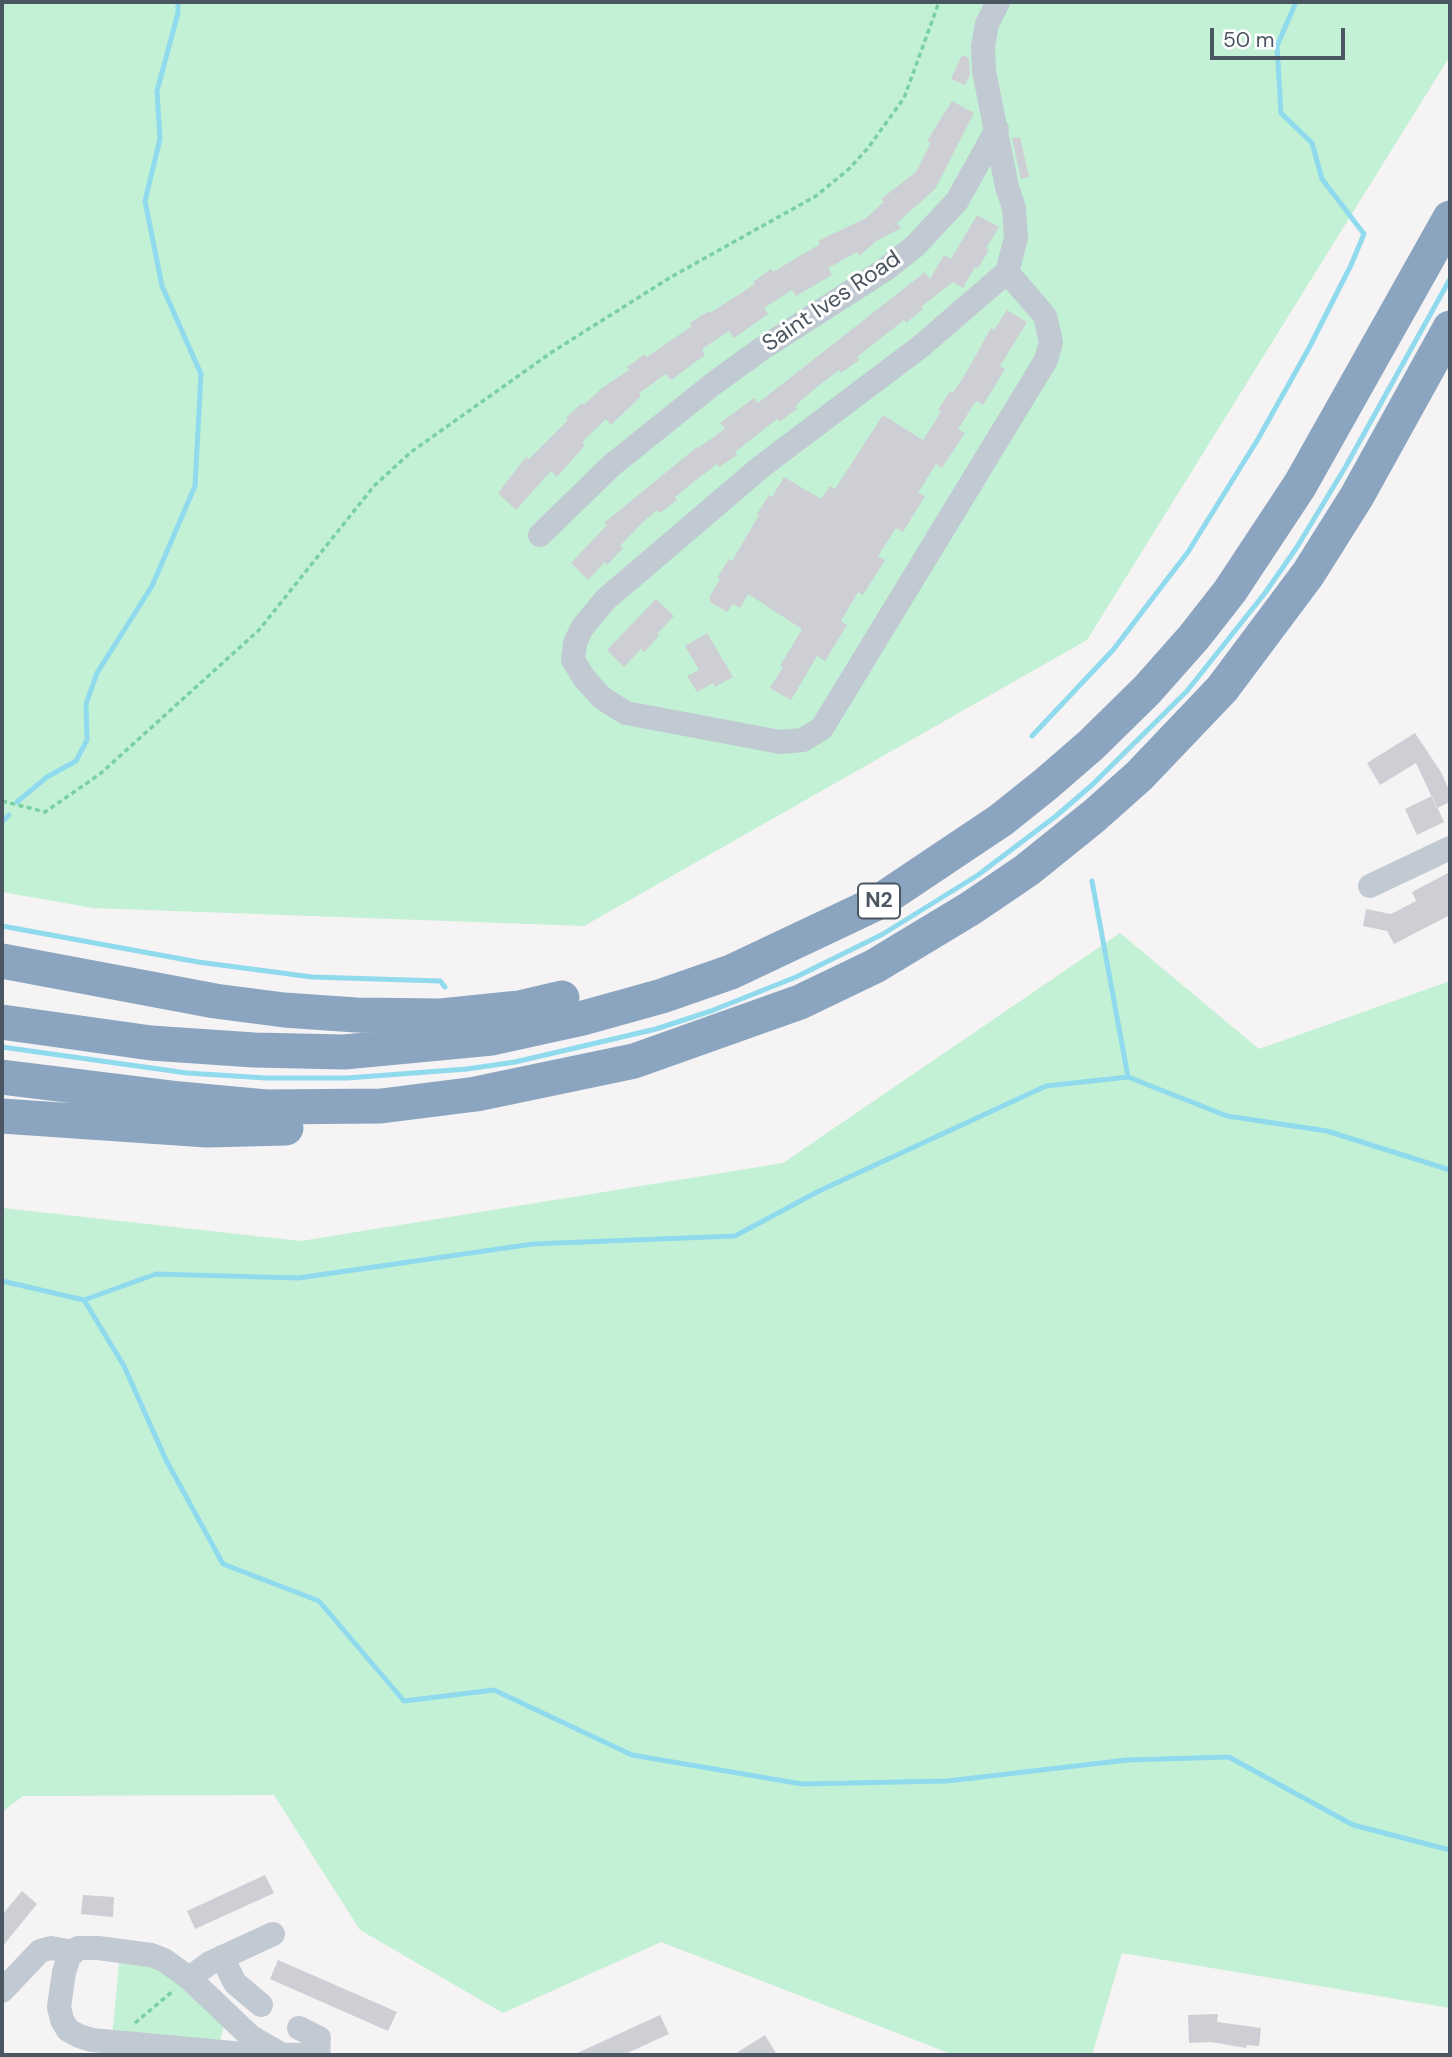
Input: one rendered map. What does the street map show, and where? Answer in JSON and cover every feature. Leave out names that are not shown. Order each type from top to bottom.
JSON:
[{"type":"highway","name":"N2","points":[[2,1022],[151,1043],[344,1052],[492,1038],[583,1018],[662,996],[731,972],[877,903],[1001,820],[1091,745],[1147,690],[1230,591],[1300,485],[1450,218]]},
{"type":"highway","name":"N2","points":[[2,1077],[166,1098],[265,1107],[381,1106],[476,1094],[634,1061],[800,1002],[875,966],[971,908],[1027,870],[1130,784],[1222,689],[1308,574],[1357,496],[1450,328]]},
{"type":"highway","points":[[2,961],[215,1001],[284,1010],[356,1015],[441,1016],[519,1008],[602,989],[674,968],[763,935],[850,897],[914,861],[1001,820]]},
{"type":"highway","points":[[2,1116],[207,1130],[296,1128],[397,1121],[514,1104],[634,1061]]},
{"type":"street","points":[[998,2],[987,24],[983,46],[984,71],[1007,187],[1014,208],[1016,237],[1007,272],[920,347],[762,466],[606,599],[583,628],[575,643],[573,660],[584,678],[602,698],[626,713],[780,742],[803,740],[822,728],[1046,360],[1051,342],[1045,316],[1007,272]]},
{"type":"street","name":"Saint Ives Road","points":[[540,535],[612,465],[713,384],[760,350],[886,269],[915,246],[957,201],[996,129]]},
{"type":"street","points":[[1370,886],[1450,848]]},
{"type":"street","points":[[189,1978],[222,1957],[273,1934]]},
{"type":"street","points":[[2,1991],[40,1951],[51,1948],[73,1952]]},
{"type":"street","points":[[279,2053],[250,2036],[177,1967],[150,1955],[78,1948],[73,1952],[64,1972],[59,2007],[74,2046],[129,2043],[253,2055],[319,2055],[319,2038],[299,2028]]},
{"type":"street","points":[[222,1957],[235,1983],[261,2005]]},
{"type":"path","points":[[2,801],[45,812],[100,774],[259,630],[374,486],[411,452],[552,352],[671,277],[816,196],[849,169],[904,98],[940,2]]},
{"type":"path","points":[[129,2043],[136,2020],[189,1978]]},
{"type":"green space","points":[[2,2],[1450,2],[1450,56],[1087,640],[584,926],[93,908],[2,892]]},
{"type":"green space","points":[[1120,933],[1259,1049],[1450,981],[1450,2008],[1122,1953],[1092,2055],[954,2055],[661,1942],[503,2013],[360,1930],[274,1795],[23,1796],[2,1812],[2,1208],[301,1241],[783,1163]]},
{"type":"green space","points":[[120,1956],[144,1959],[226,2017],[219,2046],[112,2036]]},
{"type":"building","points":[[962,55],[969,58],[970,75],[965,85],[951,79]]},
{"type":"building","points":[[952,101],[974,113],[935,189],[897,223],[901,228],[876,241],[859,256],[857,252],[828,268],[832,275],[796,296],[792,290],[764,308],[768,314],[734,338],[729,331],[702,349],[705,355],[671,380],[666,374],[639,393],[641,396],[611,425],[606,419],[582,442],[585,445],[557,477],[551,471],[516,510],[498,493],[526,457],[529,459],[582,403],[584,405],[602,388],[629,370],[627,367],[645,354],[647,357],[692,326],[690,323],[755,284],[753,282],[771,269],[773,272],[820,244],[818,241],[866,218],[884,202],[881,199],[916,172],[931,143],[927,141]]},
{"type":"building","points":[[1020,137],[1029,177],[1021,179],[1012,138]]},
{"type":"building","points":[[977,215],[999,227],[986,248],[989,250],[963,288],[953,282],[921,307],[923,309],[906,323],[904,320],[857,357],[859,360],[841,373],[839,370],[813,390],[795,406],[797,409],[779,422],[777,419],[735,452],[737,455],[719,467],[717,464],[675,497],[677,500],[660,513],[657,510],[620,546],[623,548],[607,565],[605,562],[588,580],[571,563],[607,525],[604,523],[697,447],[725,429],[720,423],[754,398],[758,403],[925,272],[930,279],[944,255],[951,259]]},
{"type":"building","points":[[1007,310],[1027,322],[1000,366],[1005,369],[983,405],[976,401],[958,429],[965,433],[942,468],[936,464],[918,493],[925,496],[903,532],[896,528],[878,556],[885,560],[863,595],[858,592],[841,621],[847,625],[825,661],[817,656],[791,700],[770,688],[802,629],[748,594],[740,608],[733,604],[727,612],[710,602],[710,596],[720,579],[717,578],[729,559],[732,561],[759,515],[757,514],[784,477],[821,499],[830,486],[835,489],[883,415],[923,440],[941,412],[938,410],[950,391],[953,393],[991,328],[994,330]]},
{"type":"building","points":[[656,599],[674,616],[644,652],[641,649],[624,667],[607,650]]},
{"type":"building","points":[[707,633],[733,677],[715,687],[713,683],[697,692],[687,676],[699,670],[685,646]]},
{"type":"building","points":[[1415,733],[1441,772],[1450,792],[1450,802],[1437,808],[1416,763],[1380,785],[1367,763]]},
{"type":"building","points":[[1432,796],[1444,822],[1417,835],[1405,809]]},
{"type":"building","points":[[1450,872],[1450,915],[1394,944],[1387,931],[1363,926],[1366,909],[1391,914],[1416,901],[1412,892]]},
{"type":"building","points":[[265,1875],[274,1893],[195,1929],[187,1911]]},
{"type":"building","points":[[22,1891],[37,1904],[2,1947],[2,1915]]},
{"type":"building","points":[[83,1895],[114,1897],[113,1917],[81,1914]]},
{"type":"building","points":[[278,1960],[397,2012],[388,2031],[270,1979]]},
{"type":"building","points":[[1218,2014],[1217,2022],[1261,2028],[1259,2046],[1247,2045],[1246,2048],[1211,2042],[1189,2043],[1188,2015]]},
{"type":"building","points":[[660,2015],[669,2034],[623,2055],[573,2055]]},
{"type":"building","points":[[765,2035],[777,2055],[733,2055]]},
{"type":"waterway","points":[[17,802],[47,777],[76,761],[87,740],[86,704],[97,673],[152,586],[195,486],[201,374],[162,286],[145,201],[160,139],[157,91],[178,13],[178,2]]},
{"type":"waterway","points":[[1032,736],[1113,650],[1188,552],[1258,439],[1309,348],[1364,234],[1322,179],[1312,143],[1281,113],[1277,46],[1296,2]]},
{"type":"waterway","points":[[2,1047],[187,1073],[266,1078],[347,1078],[467,1069],[515,1062],[656,1029],[711,1011],[796,977],[883,934],[978,875],[1056,816],[1092,785],[1187,691],[1265,593],[1297,547],[1346,466],[1450,279]]},
{"type":"waterway","points":[[2,822],[9,815]]},
{"type":"waterway","points":[[1092,881],[1128,1077]]},
{"type":"waterway","points":[[2,926],[198,962],[312,977],[440,981],[445,987]]},
{"type":"waterway","points":[[2,1281],[84,1300],[156,1274],[298,1278],[533,1244],[735,1236],[819,1191],[1046,1086],[1128,1077],[1227,1116],[1327,1131],[1450,1170]]},
{"type":"waterway","points":[[84,1300],[124,1366],[166,1460],[223,1564],[319,1601],[404,1701],[494,1690],[632,1755],[802,1784],[947,1781],[1127,1760],[1229,1757],[1353,1825],[1450,1850]]}]
